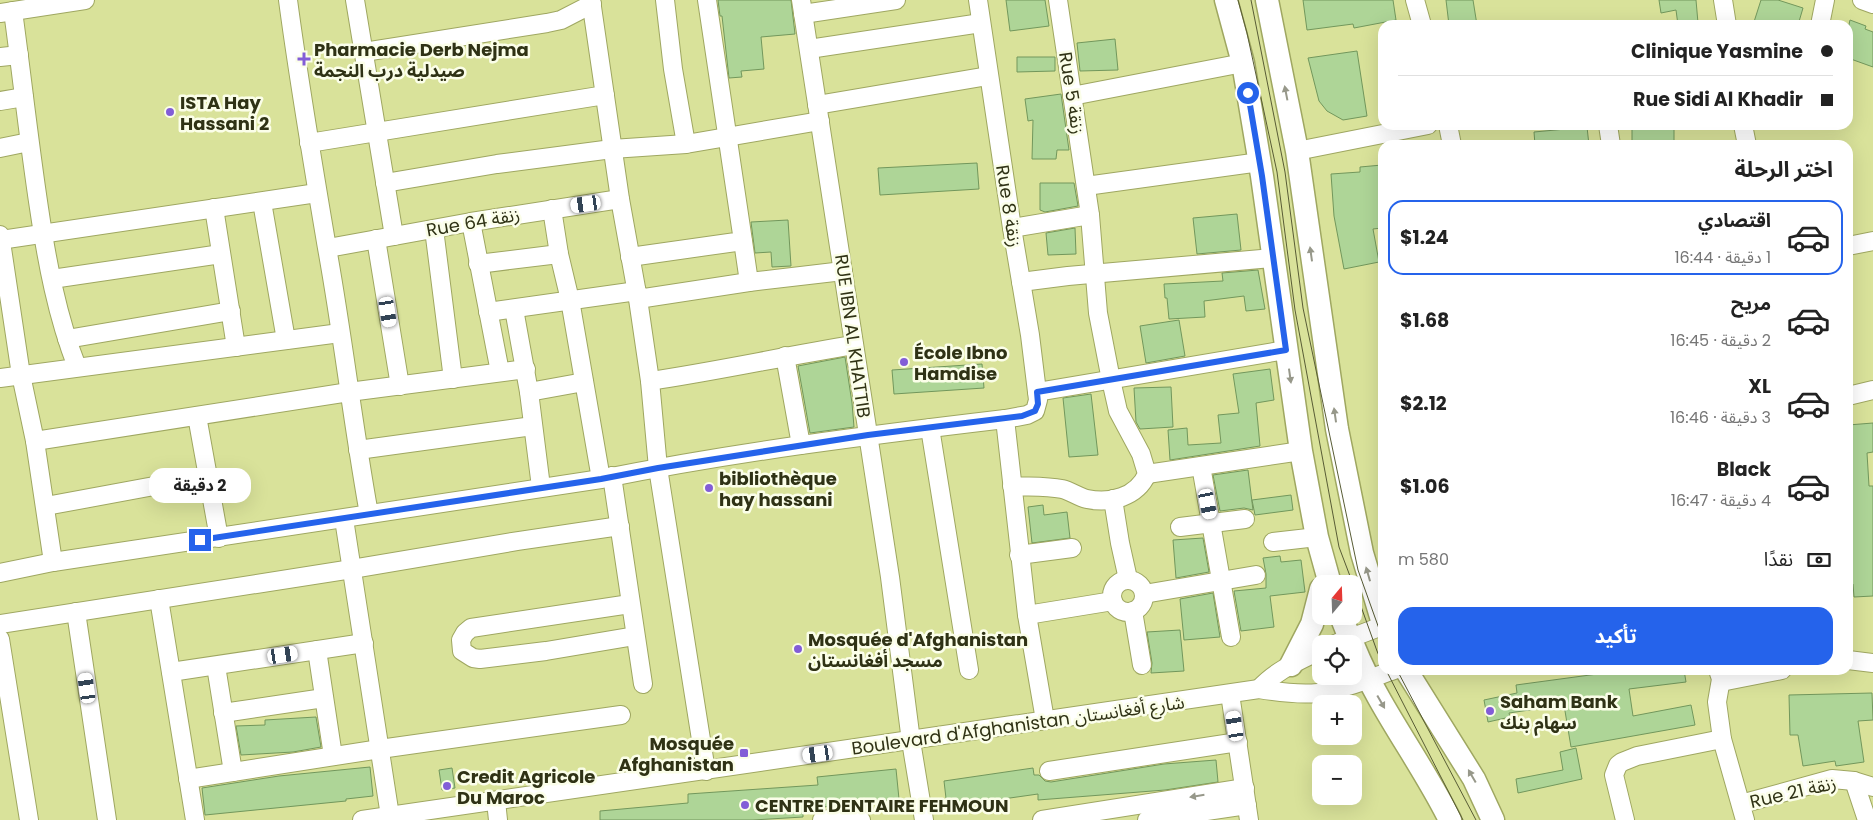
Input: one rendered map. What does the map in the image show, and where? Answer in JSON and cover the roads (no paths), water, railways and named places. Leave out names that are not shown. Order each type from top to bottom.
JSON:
[{"type":"main road","points":[[1226,0],[1243,63],[1260,162],[1301,451],[1324,575]]},
{"type":"main road","points":[[1267,0],[1297,151],[1337,428],[1362,553],[1378,606]]},
{"type":"main road","points":[[1291,665],[1312,624]]},
{"type":"main road","points":[[1362,669],[1437,793],[1450,820]]},
{"type":"main road","points":[[1409,675],[1474,779],[1493,820]]},
{"type":"street","points":[[77,367],[57,308],[29,142],[19,54],[6,12],[49,3],[86,0]]},
{"type":"street","points":[[288,0],[309,144],[328,248],[369,514]]},
{"type":"street","points":[[355,0],[394,236]]},
{"type":"street","points":[[665,0],[673,69],[686,144]]},
{"type":"street","points":[[707,0],[749,282]]},
{"type":"street","points":[[802,7],[896,0]]},
{"type":"street","name":"Rue 8 زنقة","points":[[978,0],[988,76],[1030,335],[1038,404],[1035,411],[1027,415],[1005,419]]},
{"type":"street","points":[[1415,0],[1421,20]]},
{"type":"street","points":[[1723,0],[1726,20]]},
{"type":"street","points":[[1821,20],[1825,0]]},
{"type":"street","points":[[1862,0],[1873,4]]},
{"type":"street","name":"Rue 5 زنقة","points":[[1062,1],[1072,96],[1090,215],[1098,313],[1118,411],[1141,454],[1147,474]]},
{"type":"street","points":[[364,52],[561,20],[592,2],[612,149],[638,295],[650,381],[658,468],[706,771]]},
{"type":"street","name":"RUE IBN AL KHATTIB","points":[[802,7],[890,577],[911,741],[924,820]]},
{"type":"street","points":[[809,49],[981,23]]},
{"type":"street","points":[[0,57],[19,54]]},
{"type":"street","points":[[1072,96],[1243,63]]},
{"type":"street","points":[[385,183],[497,164],[612,149],[636,149],[727,138],[819,113],[988,76]]},
{"type":"street","points":[[309,144],[605,95]]},
{"type":"street","points":[[0,101],[24,97]]},
{"type":"street","points":[[1297,151],[1403,130]]},
{"type":"street","points":[[0,148],[29,142]]},
{"type":"street","points":[[1086,186],[1260,162]]},
{"type":"street","points":[[0,240],[43,232],[317,193]]},
{"type":"street","name":"Rue 64 زنقة","points":[[328,248],[471,222],[620,199]]},
{"type":"street","points":[[262,202],[286,340]]},
{"type":"street","points":[[214,208],[236,347]]},
{"type":"street","points":[[552,209],[584,382],[606,478],[620,526],[643,684]]},
{"type":"street","points":[[1012,228],[1090,215]]},
{"type":"street","points":[[471,222],[500,372]]},
{"type":"street","points":[[434,229],[453,379]]},
{"type":"street","points":[[0,235],[21,375],[46,506],[53,562]]},
{"type":"street","points":[[376,239],[400,386]]},
{"type":"street","points":[[630,257],[743,241]]},
{"type":"street","points":[[1853,245],[1873,242]]},
{"type":"street","points":[[52,279],[221,254]]},
{"type":"street","points":[[478,264],[560,254]]},
{"type":"street","points":[[1021,282],[1273,258]]},
{"type":"street","points":[[488,312],[570,300],[638,295],[843,271]]},
{"type":"street","points":[[514,309],[526,369],[540,487]]},
{"type":"street","points":[[67,339],[231,311]]},
{"type":"street","points":[[0,378],[340,333]]},
{"type":"street","points":[[650,381],[717,371],[785,356],[854,345]]},
{"type":"street","points":[[1037,392],[1286,350]]},
{"type":"street","points":[[785,356],[802,445]]},
{"type":"street","points":[[35,441],[349,392],[526,369]]},
{"type":"street","points":[[529,392],[584,382]]},
{"type":"street","points":[[1853,395],[1873,390]]},
{"type":"street","points":[[197,416],[219,538]]},
{"type":"street","points":[[0,573],[53,562],[344,519],[802,445],[868,435],[1005,419],[1019,556],[1045,720]]},
{"type":"street","points":[[358,450],[533,426]]},
{"type":"street","points":[[930,428],[969,670]]},
{"type":"street","points":[[1012,486],[1062,489],[1088,499],[1113,499],[1132,494],[1141,486],[1147,474],[1301,451]]},
{"type":"street","points":[[1201,466],[1231,637]]},
{"type":"street","points":[[46,506],[208,476]]},
{"type":"street","points":[[1113,499],[1128,580]]},
{"type":"street","points":[[344,519],[390,816]]},
{"type":"street","points":[[1180,527],[1245,519]]},
{"type":"street","points":[[0,624],[620,526]]},
{"type":"street","points":[[1273,542],[1317,537]]},
{"type":"street","points":[[1019,556],[1072,548]]},
{"type":"street","points":[[1144,594],[1256,575]]},
{"type":"street","points":[[1128,580],[1139,584],[1144,594],[1142,604],[1133,611],[1121,610],[1113,601],[1112,592],[1116,585],[1128,580]]},
{"type":"street","points":[[159,599],[195,820]]},
{"type":"street","points":[[1027,615],[1113,601]]},
{"type":"street","points":[[630,604],[471,628],[465,633],[461,644],[462,651],[480,659],[546,651],[635,636]]},
{"type":"street","points":[[1133,611],[1142,665]]},
{"type":"street","points":[[76,612],[107,820]]},
{"type":"street","points":[[1359,635],[1378,622]]},
{"type":"street","points":[[0,640],[29,820]]},
{"type":"street","points":[[171,672],[364,643]]},
{"type":"street","points":[[317,650],[333,756]]},
{"type":"street","points":[[1259,689],[1269,678],[1312,654]]},
{"type":"street","points":[[1853,661],[1873,663]]},
{"type":"street","points":[[216,666],[233,772]]},
{"type":"street","name":"Boulevard d'Afghanistan شارع أفغانستان","points":[[362,820],[1259,689],[1274,692],[1318,693],[1381,675]]},
{"type":"street","points":[[1720,676],[1717,702],[1722,738],[1743,812]]},
{"type":"street","points":[[1230,694],[1247,804]]},
{"type":"street","points":[[224,713],[324,698]]},
{"type":"street","points":[[188,779],[380,749],[621,715]]},
{"type":"street","points":[[1625,820],[1614,775],[1622,762],[1637,756],[1722,738]]},
{"type":"street","points":[[1049,771],[1238,742]]},
{"type":"street","name":"Rue 21 زنقة","points":[[1743,812],[1820,782],[1842,779],[1873,787]]},
{"type":"street","points":[[1854,781],[1867,820]]},
{"type":"street","points":[[496,801],[498,820]]},
{"type":"street","points":[[1042,820],[1247,804]]},
{"type":"street","points":[[1147,820],[1247,804]]},
{"type":"street","points":[[822,820],[853,818]]},
{"type":"tram line","points":[[1238,0],[1277,172],[1295,310],[1339,547],[1350,575]]},
{"type":"tram line","points":[[1251,0],[1285,172],[1303,308],[1358,570],[1378,626]]},
{"type":"tram line","points":[[1362,609],[1378,653]]},
{"type":"tram line","points":[[1389,675],[1463,820]]},
{"type":"tram line","points":[[1400,675],[1476,820]]},
{"type":"place","name":"Pharmacie Derb Nejma صيدلية درب النجمة","points":[[304,59]]},
{"type":"place","name":"ISTA Hay Hassani 2","points":[[170,112]]},
{"type":"place","name":"École Ibno Hamdise","points":[[904,362]]},
{"type":"place","name":"bibliothèque hay hassani","points":[[709,488]]},
{"type":"place","name":"Mosquée d'Afghanistan مسجد أفغانستان","points":[[798,649]]},
{"type":"place","name":"Saham Bank سهام بنك","points":[[1490,711]]},
{"type":"place","name":"Mosquée Afghanistan","points":[[744,753]]},
{"type":"place","name":"Credit Agricole Du Maroc","points":[[447,786]]},
{"type":"place","name":"CENTRE DENTAIRE FEHMOUN","points":[[745,805]]}]
